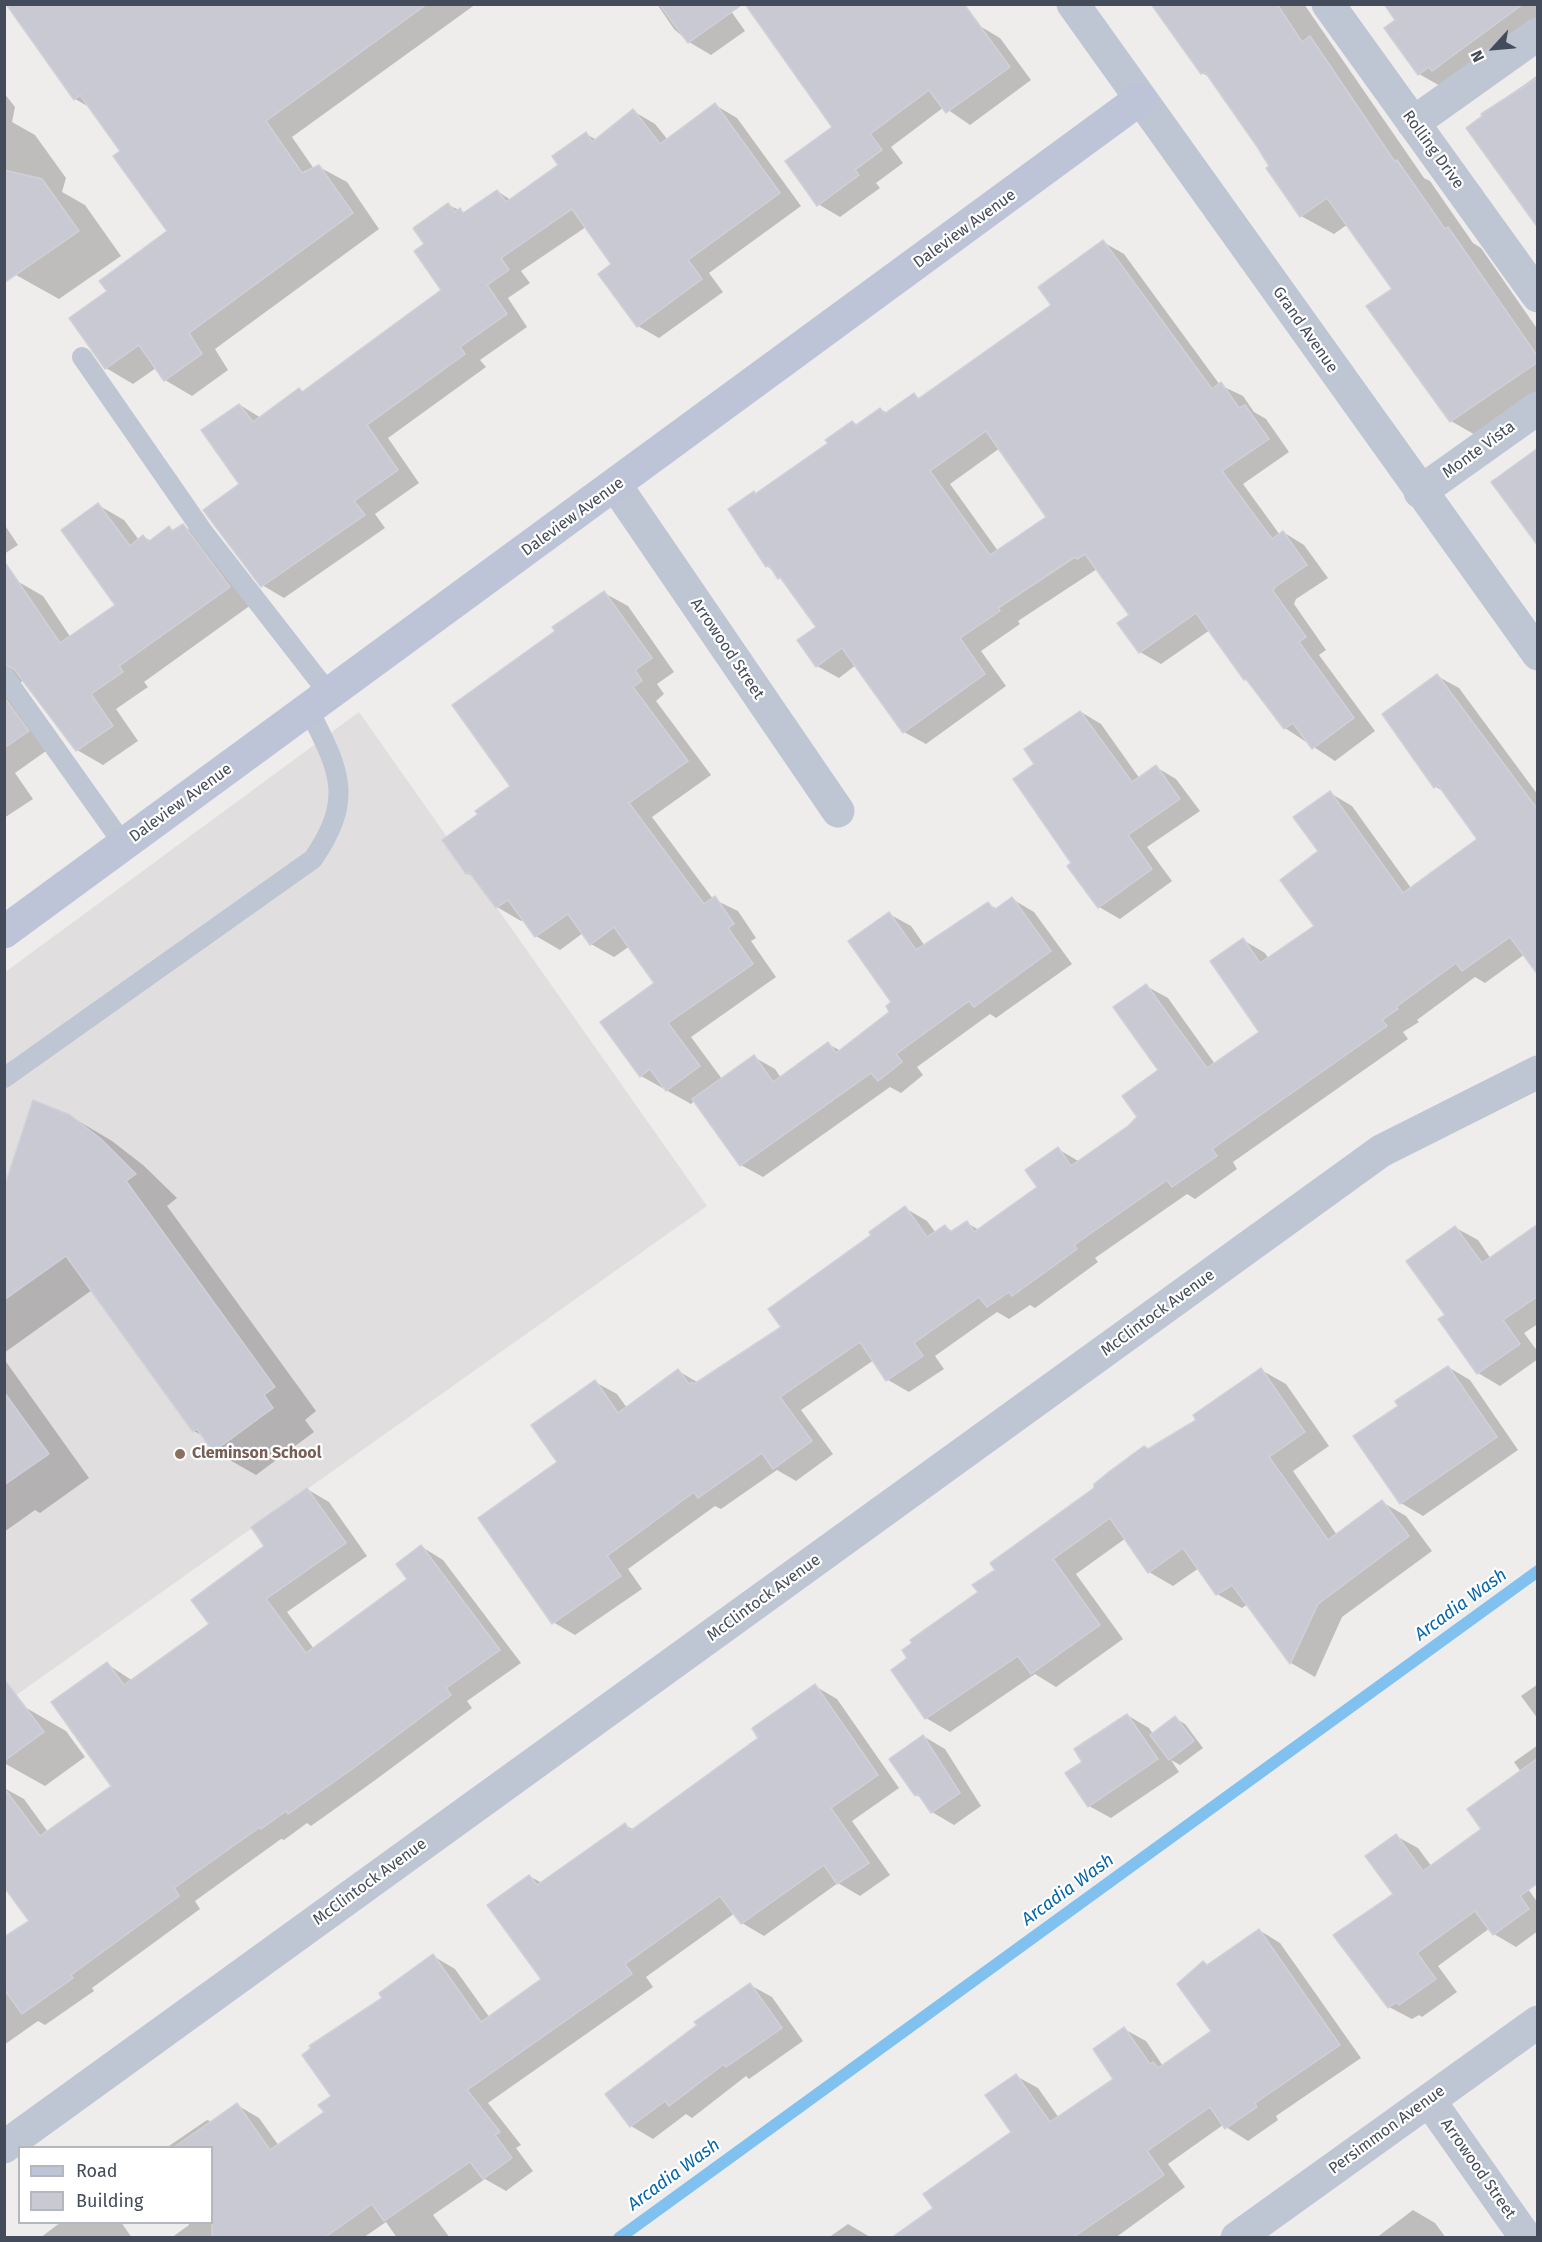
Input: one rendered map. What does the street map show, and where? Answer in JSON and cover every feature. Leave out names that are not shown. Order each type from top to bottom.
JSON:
[{"type":"street","name":"Grand Avenue","points":[[1073,4],[1538,654]]},
{"type":"street","name":"Rolling Drive","points":[[1328,4],[1538,296]]},
{"type":"street","points":[[1413,123],[1538,34]]},
{"type":"street","name":"Daleview Avenue","points":[[4,932],[616,486],[1140,99]]},
{"type":"street","name":"Monte Vista","points":[[1420,492],[1538,408]]},
{"type":"street","name":"Arrowood Street","points":[[616,486],[838,811]]},
{"type":"street","name":"McClintock Avenue","points":[[4,2147],[1382,1151],[1538,1072]]},
{"type":"street","name":"Persimmon Avenue","points":[[1237,2238],[1538,2022]]},
{"type":"street","name":"Arrowood Street","points":[[1429,2100],[1527,2238]]},
{"type":"lane","points":[[4,1078],[313,859],[331,833],[341,787],[319,703],[82,357]]},
{"type":"lane","points":[[4,676],[124,845]]},
{"type":"shaded area","name":"Cleminson School","points":[[359,712],[707,1206],[5,1703],[4,973]]},
{"type":"building","points":[[6,4],[427,4],[266,121],[302,173],[319,165],[353,213],[189,333],[202,354],[164,381],[139,345],[105,369],[69,318],[107,291],[99,281],[167,231],[113,156],[120,151],[80,95],[74,100]]},
{"type":"building","points":[[659,4],[743,4],[688,43]]},
{"type":"building","points":[[745,4],[964,4],[1010,67],[946,113],[929,90],[870,134],[882,150],[855,170],[859,175],[817,206],[785,161],[832,127]]},
{"type":"building","points":[[1151,4],[1277,4],[1302,42],[1310,36],[1395,162],[1397,160],[1445,229],[1448,227],[1538,357],[1538,362],[1450,422],[1366,306],[1392,289],[1327,198],[1300,217],[1266,168],[1269,166],[1258,148],[1205,72],[1201,74]]},
{"type":"building","points":[[1384,4],[1523,4],[1432,71],[1429,67],[1418,75],[1384,28],[1395,20]]},
{"type":"building","points":[[1538,77],[1538,228],[1466,128],[1482,116],[1481,114]]},
{"type":"building","points":[[715,103],[780,193],[688,260],[702,279],[637,327],[598,274],[611,264],[572,209],[501,258],[509,270],[487,285],[507,314],[460,347],[465,354],[367,425],[398,470],[354,501],[365,515],[261,587],[203,510],[239,484],[201,430],[239,404],[253,422],[299,388],[302,392],[441,290],[414,251],[424,244],[413,228],[448,203],[455,212],[460,208],[463,213],[497,190],[506,202],[558,165],[552,156],[586,132],[592,142],[633,109],[660,144]]},
{"type":"building","points":[[4,170],[42,179],[79,231],[4,283]]},
{"type":"building","points":[[1103,240],[1212,389],[1221,382],[1239,408],[1245,405],[1269,439],[1222,471],[1272,539],[1283,531],[1307,565],[1275,587],[1273,591],[1306,637],[1299,642],[1354,718],[1312,749],[1293,723],[1284,729],[1246,679],[1244,680],[1196,613],[1139,653],[1117,623],[1129,615],[1085,554],[1077,559],[1075,557],[998,608],[1000,611],[960,638],[985,674],[903,733],[842,648],[816,667],[797,640],[816,627],[780,577],[778,579],[769,565],[766,567],[728,509],[754,491],[755,494],[828,443],[825,440],[852,421],[856,425],[880,408],[884,414],[914,393],[918,399],[1051,305],[1038,287]],"holes":[[[986,431],[1046,517],[990,555],[930,471]]]},
{"type":"building","points":[[1538,448],[1538,546],[1491,482]]},
{"type":"building","points":[[98,503],[130,546],[143,535],[148,542],[169,526],[172,531],[183,524],[230,587],[119,666],[123,672],[91,694],[113,726],[76,751],[14,669],[4,664],[4,561],[60,643],[115,605],[61,530]]},
{"type":"building","points":[[604,591],[652,658],[635,670],[642,681],[633,687],[688,761],[629,803],[704,904],[715,896],[734,924],[728,928],[753,964],[668,1023],[700,1066],[666,1091],[650,1069],[640,1077],[600,1022],[654,983],[614,927],[590,945],[568,914],[535,937],[508,900],[496,908],[469,872],[466,874],[442,840],[478,814],[475,811],[510,786],[452,705],[555,631],[552,627]]},
{"type":"building","points":[[1437,674],[1538,810],[1538,975],[1510,937],[1462,971],[1456,963],[1396,1007],[1398,1009],[1382,1020],[1387,1026],[1212,1149],[1217,1156],[1172,1187],[1167,1180],[1074,1245],[1077,1249],[1012,1296],[1009,1292],[987,1307],[979,1297],[914,1343],[923,1356],[886,1381],[860,1342],[780,1397],[812,1441],[773,1469],[762,1453],[698,1498],[694,1492],[607,1556],[621,1576],[552,1624],[478,1518],[557,1462],[531,1425],[595,1380],[618,1413],[678,1369],[689,1384],[692,1382],[694,1384],[781,1327],[768,1309],[871,1235],[869,1232],[905,1206],[927,1237],[945,1225],[950,1232],[967,1221],[974,1232],[1037,1187],[1025,1170],[1058,1147],[1071,1166],[1128,1126],[1137,1117],[1122,1096],[1158,1070],[1113,1007],[1146,984],[1207,1068],[1259,1032],[1210,961],[1243,938],[1260,963],[1314,926],[1280,880],[1318,851],[1293,817],[1330,791],[1403,893],[1477,839],[1438,785],[1434,788],[1382,714]]},
{"type":"building","points":[[4,697],[29,731],[4,748]]},
{"type":"building","points":[[1080,711],[1132,782],[1156,765],[1180,799],[1128,835],[1152,869],[1098,908],[1067,866],[1071,863],[1013,779],[1034,764],[1024,749]]},
{"type":"building","points":[[1012,897],[1051,951],[974,1007],[969,1001],[896,1054],[902,1062],[878,1081],[871,1073],[740,1166],[692,1099],[754,1055],[773,1082],[828,1042],[836,1053],[889,1012],[886,1006],[891,1002],[848,941],[889,912],[916,950],[988,902],[994,910]]},
{"type":"building","points":[[33,1100],[70,1115],[101,1139],[136,1174],[126,1181],[275,1387],[264,1395],[273,1408],[213,1452],[197,1429],[193,1432],[66,1256],[4,1300],[4,1188]]},
{"type":"building","points":[[1538,1224],[1538,1296],[1503,1320],[1520,1344],[1477,1374],[1438,1319],[1445,1315],[1406,1261],[1455,1226],[1482,1263]]},
{"type":"building","points":[[1448,1366],[1497,1437],[1400,1504],[1353,1436],[1398,1406],[1395,1401]]},
{"type":"building","points":[[1261,1368],[1305,1432],[1269,1457],[1328,1540],[1382,1500],[1409,1536],[1318,1604],[1290,1664],[1232,1585],[1216,1595],[1183,1548],[1148,1573],[1110,1518],[1053,1559],[1100,1625],[1031,1674],[1018,1656],[925,1719],[891,1670],[907,1658],[902,1650],[912,1643],[910,1640],[978,1592],[972,1585],[995,1570],[990,1563],[1094,1488],[1094,1484],[1144,1446],[1148,1449],[1196,1420],[1193,1415]]},
{"type":"building","points":[[4,1392],[49,1454],[4,1485]]},
{"type":"building","points":[[307,1488],[346,1543],[266,1599],[306,1653],[407,1579],[396,1564],[421,1545],[500,1650],[446,1688],[451,1695],[352,1769],[288,1814],[286,1811],[261,1829],[260,1827],[174,1888],[179,1896],[71,1975],[73,1978],[22,2014],[4,1989],[4,1937],[29,1921],[4,1887],[4,1788],[40,1836],[111,1786],[51,1702],[107,1662],[124,1685],[209,1624],[191,1600],[264,1546],[251,1527]]},
{"type":"building","points":[[4,1679],[44,1732],[4,1761]]},
{"type":"building","points":[[815,1684],[878,1775],[831,1808],[869,1863],[837,1884],[824,1865],[741,1924],[720,1896],[625,1964],[632,1974],[467,2090],[500,2132],[495,2135],[512,2158],[483,2179],[470,2162],[384,2221],[372,2204],[324,2238],[212,2238],[213,2146],[176,2146],[237,2103],[270,2150],[324,2112],[318,2105],[331,2096],[302,2055],[311,2048],[309,2046],[382,1998],[379,1993],[433,1954],[481,2022],[541,1979],[487,1905],[529,1875],[537,1885],[625,1823],[630,1831],[758,1738],[752,1728]]},
{"type":"building","points":[[1127,1714],[1158,1759],[1088,1807],[1065,1773],[1082,1762],[1074,1749]]},
{"type":"building","points":[[1175,1716],[1194,1741],[1169,1760],[1150,1735]]},
{"type":"building","points":[[923,1735],[960,1793],[931,1813],[918,1794],[915,1796],[889,1759]]},
{"type":"building","points":[[1538,1758],[1538,1883],[1520,1896],[1529,1909],[1493,1935],[1475,1911],[1417,1953],[1436,1979],[1399,2005],[1397,2002],[1388,2008],[1333,1935],[1393,1894],[1365,1856],[1396,1834],[1423,1871],[1481,1829],[1467,1809]]},
{"type":"building","points":[[1259,1929],[1340,2045],[1255,2103],[1257,2107],[1225,2129],[1210,2107],[1147,2151],[1164,2175],[1072,2238],[891,2238],[933,2208],[923,2194],[1011,2132],[985,2095],[1016,2074],[1050,2122],[1113,2079],[1093,2049],[1124,2027],[1150,2064],[1153,2062],[1158,2068],[1211,2031],[1177,1984],[1203,1961],[1207,1965]]},
{"type":"building","points":[[750,1983],[782,2028],[726,2067],[724,2064],[669,2106],[665,2101],[630,2127],[605,2094],[697,2025],[694,2022]]},
{"type":"waterway","name":"Arcadia Wash","points":[[619,2238],[1538,1571]]},
{"type":"place","name":"Cleminson School","points":[[180,1454]]}]
